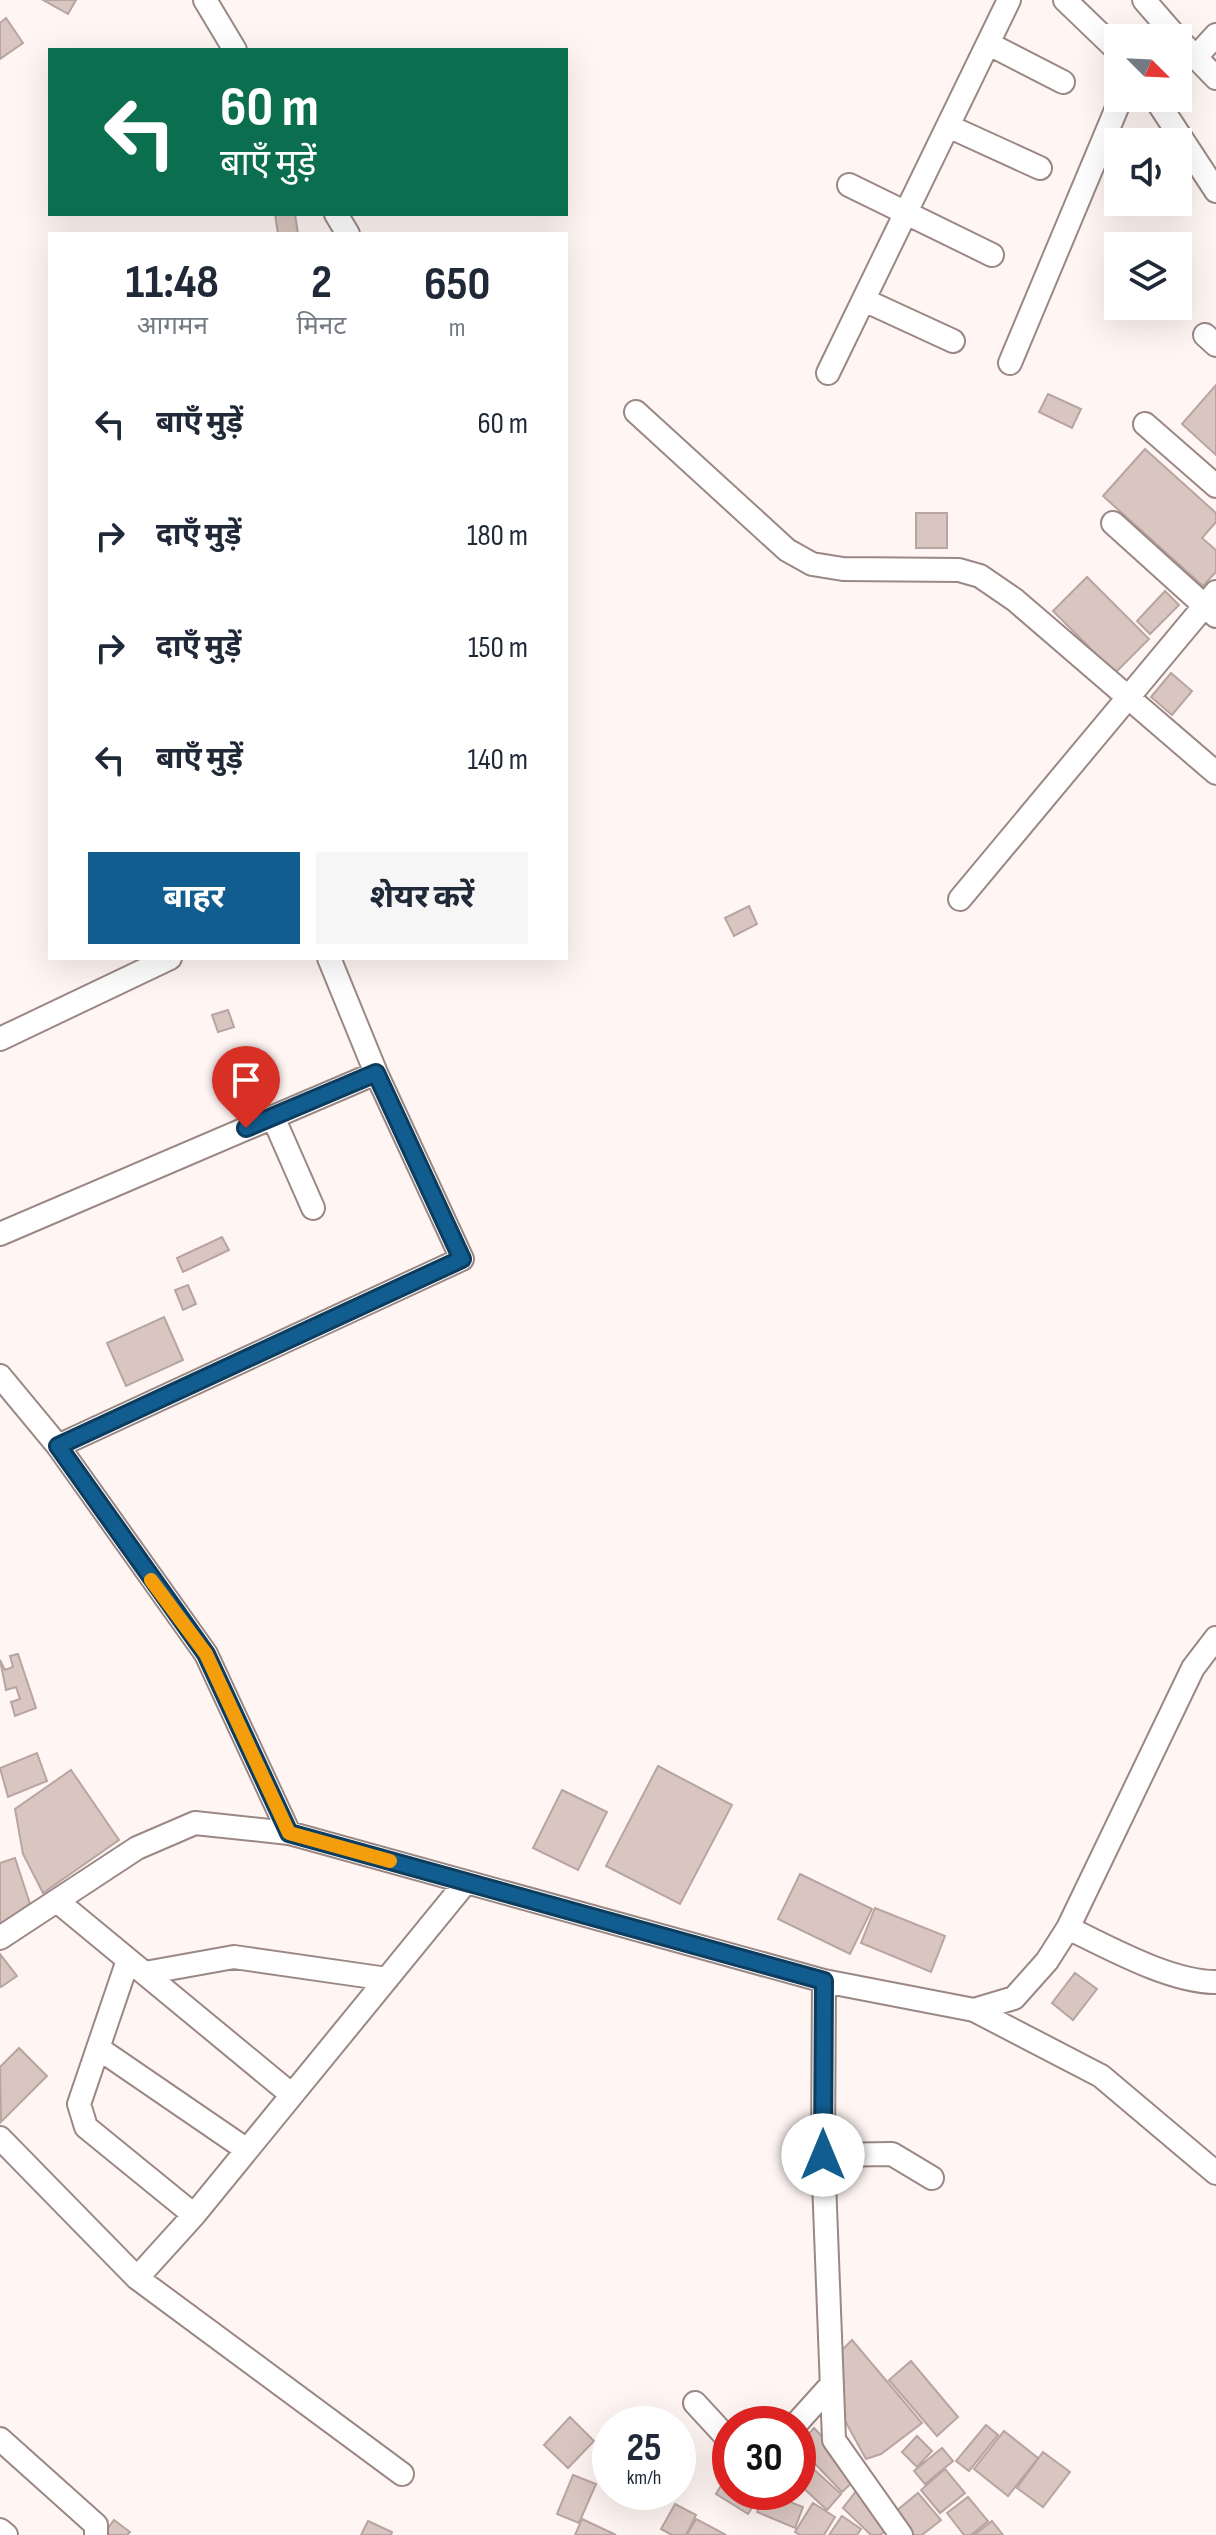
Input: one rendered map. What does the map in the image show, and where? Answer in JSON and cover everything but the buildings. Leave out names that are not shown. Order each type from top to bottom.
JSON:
[{"type":"street","points":[[205,0],[234,48]]},
{"type":"street","points":[[828,373],[1009,0]]},
{"type":"street","points":[[1065,0],[1104,38]]},
{"type":"street","points":[[1144,0],[1165,24]]},
{"type":"street","points":[[1195,58],[1216,35]]},
{"type":"street","points":[[989,44],[1063,82]]},
{"type":"street","points":[[1192,54],[1216,78]]},
{"type":"street","points":[[1010,363],[1115,112]]},
{"type":"street","points":[[1164,112],[1216,191]]},
{"type":"street","points":[[948,126],[1040,168]]},
{"type":"street","points":[[849,185],[992,255]]},
{"type":"street","points":[[864,300],[953,341]]},
{"type":"street","points":[[636,412],[787,550],[812,564],[843,569],[959,570],[980,576],[1015,600],[1216,773]]},
{"type":"street","points":[[1145,424],[1216,486]]},
{"type":"street","points":[[960,899],[1127,698],[1212,604],[1113,523]]},
{"type":"street","points":[[0,1039],[166,960]]},
{"type":"street","points":[[58,1446],[462,1259],[376,1073],[330,960]]},
{"type":"street","points":[[0,1234],[376,1073]]},
{"type":"street","points":[[273,1117],[313,1208]]},
{"type":"street","points":[[0,1376],[58,1446],[206,1654],[289,1833]]},
{"type":"street","points":[[974,2010],[1014,1998],[1047,1961],[1068,1928],[1193,1668],[1216,1638]]},
{"type":"street","points":[[0,1938],[137,1848],[195,1823],[289,1833],[824,1981],[974,2010],[1101,2076],[1216,2173]]},
{"type":"street","points":[[137,2278],[194,2215],[466,1882]]},
{"type":"street","points":[[57,1901],[292,2095]]},
{"type":"street","points":[[1068,1928],[1129,1957],[1202,1982],[1216,1982]]},
{"type":"street","points":[[136,1967],[234,1957],[387,1979]]},
{"type":"street","points":[[136,1967],[98,2048],[79,2104],[86,2127],[194,2215]]},
{"type":"street","points":[[824,1981],[823,2155],[834,2440],[901,2535]]},
{"type":"street","points":[[98,2048],[247,2150]]},
{"type":"street","points":[[0,2138],[137,2278],[402,2474]]},
{"type":"street","points":[[823,2155],[892,2154],[932,2178]]},
{"type":"street","points":[[812,2406],[832,2384]]},
{"type":"street","points":[[695,2403],[712,2421]]},
{"type":"street","points":[[0,2439],[96,2525],[96,2535]]},
{"type":"street","points":[[0,2530],[6,2535]]},
{"type":"slow traffic","points":[[151,1580],[206,1654],[289,1833],[390,1861]]},
{"type":"route","points":[[246,1128],[376,1073],[462,1259],[58,1446],[206,1654],[289,1833],[824,1981],[823,2155]]}]
